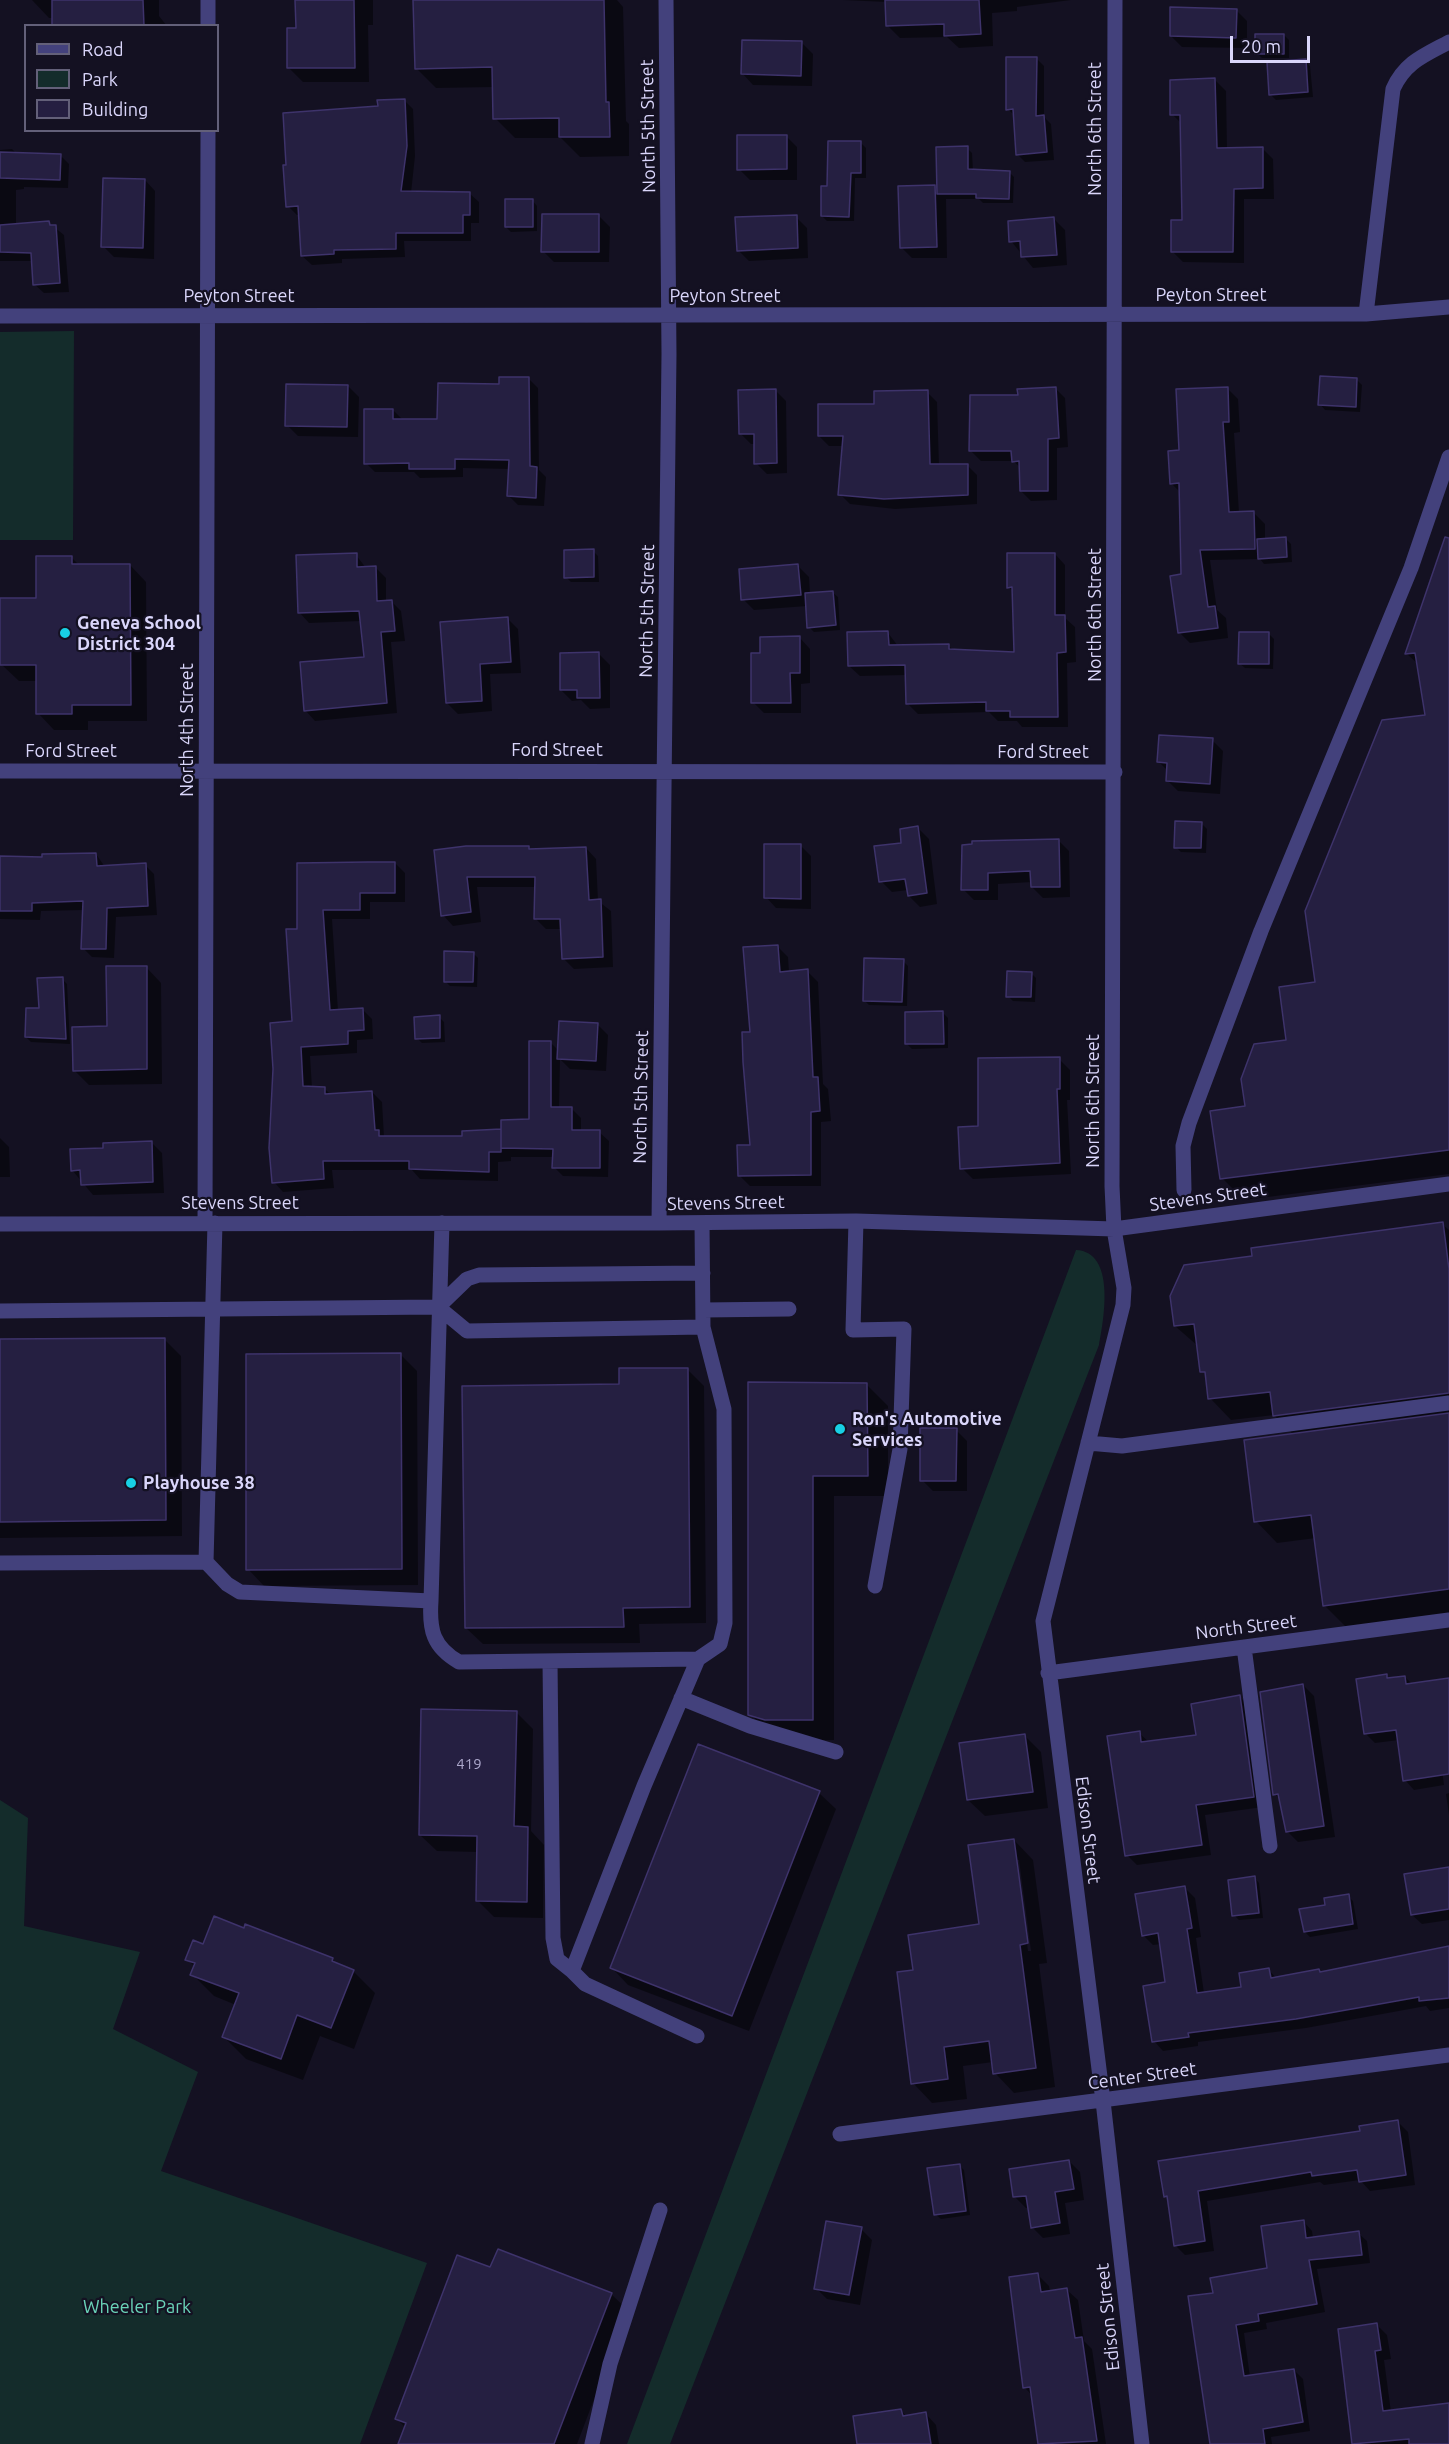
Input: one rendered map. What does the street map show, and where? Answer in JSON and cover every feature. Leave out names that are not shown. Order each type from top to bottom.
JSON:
[{"type":"street","points":[[208,0],[208,24]]},
{"type":"street","name":"North 5th Street","points":[[659,1223],[670,315],[666,0]]},
{"type":"street","name":"North 6th Street","points":[[1114,1229],[1112,1174],[1115,0]]},
{"type":"street","points":[[1366,314],[1393,88],[1399,75],[1412,61],[1449,42]]},
{"type":"street","name":"North 4th Street","points":[[206,1562],[213,1310],[210,1222],[207,771],[208,132]]},
{"type":"street","name":"Peyton Street","points":[[0,316],[1366,314],[1449,307]]},
{"type":"street","points":[[1184,1190],[1183,1146],[1189,1123],[1262,931],[1411,568],[1449,457]]},
{"type":"street","name":"Ford Street","points":[[0,771],[1114,772]]},
{"type":"street","name":"Stevens Street","points":[[0,1224],[856,1221],[1114,1229],[1449,1184]]},
{"type":"street","points":[[856,1221],[852,1330],[904,1329],[900,1449],[875,1586]]},
{"type":"street","points":[[442,1223],[430,1601],[434,1638],[443,1653],[459,1662],[698,1659]]},
{"type":"street","points":[[572,1971],[698,1659],[720,1644],[725,1623],[724,1409],[703,1327],[702,1223]]},
{"type":"street","name":"Edison Street","points":[[1114,1229],[1124,1288],[1123,1305],[1043,1621],[1103,2101],[1142,2444]]},
{"type":"street","points":[[438,1307],[467,1279],[479,1275],[703,1273]]},
{"type":"street","points":[[0,1311],[438,1307],[467,1331],[703,1327]]},
{"type":"street","points":[[703,1310],[789,1309]]},
{"type":"street","points":[[1088,1443],[1133,1445],[1449,1403]]},
{"type":"street","points":[[0,1563],[206,1562],[227,1584],[240,1592],[430,1601]]},
{"type":"street","name":"North Street","points":[[1048,1673],[1449,1620]]},
{"type":"street","points":[[1244,1647],[1270,1846]]},
{"type":"street","points":[[550,1661],[553,1938],[557,1959],[585,1984],[697,2036]]},
{"type":"street","points":[[681,1698],[750,1726],[836,1752]]},
{"type":"street","name":"Center Street","points":[[840,2134],[1449,2055]]},
{"type":"street","points":[[592,2444],[610,2364],[660,2210]]},
{"type":"green space","points":[[74,331],[73,540],[0,540],[0,332]]},
{"type":"green space","points":[[1076,1250],[1089,1254],[1097,1262],[1102,1274],[1104,1304],[1099,1345],[670,2444],[627,2444]]},
{"type":"green space","name":"Wheeler Park","points":[[0,1800],[28,1818],[24,1926],[140,1952],[113,2029],[198,2072],[161,2171],[427,2263],[360,2444],[0,2444]]},
{"type":"building","points":[[52,0],[143,0],[144,24],[52,24]]},
{"type":"building","points":[[295,0],[354,0],[355,68],[287,68],[287,28],[296,28]]},
{"type":"building","points":[[413,0],[604,0],[606,102],[609,102],[610,137],[559,137],[559,118],[493,119],[492,67],[415,69]]},
{"type":"building","points":[[885,0],[979,0],[981,34],[944,36],[944,24],[886,26]]},
{"type":"building","points":[[1170,7],[1237,9],[1236,38],[1170,36]]},
{"type":"building","points":[[1255,34],[1284,34],[1284,54],[1255,54]]},
{"type":"building","points":[[742,40],[802,41],[801,76],[741,74]]},
{"type":"building","points":[[1006,57],[1037,57],[1036,116],[1044,115],[1047,152],[1016,155],[1013,109],[1006,110]]},
{"type":"building","points":[[1306,59],[1308,92],[1269,95],[1267,62]]},
{"type":"building","points":[[1215,78],[1217,148],[1263,147],[1263,188],[1234,189],[1233,252],[1171,252],[1171,220],[1182,220],[1180,115],[1170,115],[1170,80]]},
{"type":"building","points":[[405,99],[407,146],[401,191],[470,192],[470,215],[463,215],[463,233],[396,233],[396,249],[334,250],[334,254],[301,256],[298,206],[286,207],[283,113],[378,106],[377,100]]},
{"type":"building","points":[[737,135],[787,135],[787,169],[737,170]]},
{"type":"building","points":[[828,141],[861,141],[861,173],[851,173],[849,217],[821,216],[821,186],[827,186]]},
{"type":"building","points":[[968,146],[968,169],[1010,171],[1009,199],[976,198],[976,194],[937,194],[936,147]]},
{"type":"building","points":[[0,152],[61,154],[60,180],[0,178]]},
{"type":"building","points":[[103,178],[145,179],[143,248],[101,247]]},
{"type":"building","points":[[935,185],[937,247],[900,248],[898,186]]},
{"type":"building","points":[[505,199],[533,199],[533,227],[505,227]]},
{"type":"building","points":[[542,214],[599,214],[599,252],[541,252]]},
{"type":"building","points":[[797,215],[798,248],[737,251],[735,217]]},
{"type":"building","points":[[1054,217],[1057,255],[1021,257],[1020,241],[1009,242],[1008,221]]},
{"type":"building","points":[[49,221],[50,225],[56,225],[60,283],[33,285],[31,253],[0,252],[0,225]]},
{"type":"building","points":[[1320,376],[1357,378],[1356,407],[1318,405]]},
{"type":"building","points":[[499,377],[529,377],[530,466],[537,467],[536,498],[507,496],[509,460],[455,459],[455,469],[409,469],[409,463],[364,464],[364,409],[393,409],[393,419],[437,419],[438,383],[499,384]]},
{"type":"building","points":[[286,384],[348,385],[347,427],[285,426]]},
{"type":"building","points":[[1056,387],[1059,438],[1048,439],[1048,491],[1020,491],[1019,461],[1012,462],[1011,451],[969,451],[970,395],[1018,395],[1017,389]]},
{"type":"building","points":[[1228,387],[1229,422],[1223,422],[1229,512],[1254,511],[1255,549],[1200,550],[1208,607],[1215,606],[1218,628],[1178,633],[1170,576],[1181,574],[1179,483],[1170,484],[1168,451],[1179,450],[1176,389]]},
{"type":"building","points":[[776,389],[777,463],[754,464],[754,434],[739,434],[738,390]]},
{"type":"building","points":[[928,390],[930,464],[968,464],[968,495],[884,499],[838,495],[843,436],[818,436],[818,404],[874,404],[874,391]]},
{"type":"building","points":[[1286,537],[1287,557],[1258,559],[1257,539]]},
{"type":"building","points":[[1445,537],[1449,538],[1449,1150],[1220,1179],[1210,1111],[1245,1106],[1241,1079],[1254,1044],[1286,1040],[1279,987],[1315,982],[1305,911],[1382,720],[1425,715],[1415,653],[1405,654]]},
{"type":"building","points":[[594,549],[594,577],[564,578],[564,550]]},
{"type":"building","points":[[357,553],[357,567],[376,566],[377,601],[392,600],[395,631],[381,632],[387,703],[304,711],[300,662],[364,657],[359,611],[298,613],[296,555]]},
{"type":"building","points":[[1007,553],[1055,553],[1055,615],[1065,615],[1066,652],[1057,653],[1058,717],[1010,717],[1010,711],[986,711],[986,702],[906,704],[905,665],[848,666],[847,632],[888,631],[889,645],[949,644],[949,649],[1014,652],[1012,587],[1007,588]]},
{"type":"building","points":[[36,556],[72,556],[72,564],[130,564],[131,705],[72,705],[72,714],[36,714],[36,665],[0,665],[0,598],[36,598]]},
{"type":"building","points":[[798,564],[801,595],[741,600],[739,569]]},
{"type":"building","points":[[833,591],[836,625],[807,628],[805,593]]},
{"type":"building","points":[[508,617],[511,662],[480,664],[482,701],[446,703],[440,622]]},
{"type":"building","points":[[1239,632],[1269,632],[1269,664],[1238,664]]},
{"type":"building","points":[[800,636],[800,673],[790,673],[791,703],[751,703],[751,653],[760,653],[760,637]]},
{"type":"building","points":[[599,652],[600,698],[577,698],[577,690],[560,690],[560,653]]},
{"type":"building","points":[[1159,735],[1213,738],[1210,784],[1166,781],[1167,763],[1157,762]]},
{"type":"building","points":[[1175,821],[1202,822],[1201,848],[1174,848]]},
{"type":"building","points":[[918,826],[927,893],[908,896],[905,879],[879,882],[874,846],[901,843],[900,829]]},
{"type":"building","points":[[1059,839],[1060,887],[1031,887],[1030,871],[988,873],[988,890],[961,890],[962,845],[972,844],[972,841]]},
{"type":"building","points":[[764,844],[801,844],[801,899],[764,898]]},
{"type":"building","points":[[466,846],[529,846],[529,849],[586,847],[589,900],[601,899],[603,957],[562,959],[560,919],[534,919],[535,877],[467,877],[471,912],[441,916],[434,850]]},
{"type":"building","points":[[96,853],[97,866],[146,863],[148,906],[107,908],[106,949],[81,949],[83,901],[32,903],[32,911],[0,911],[0,856],[42,857],[42,854]]},
{"type":"building","points":[[395,862],[395,893],[360,893],[360,910],[323,910],[330,1010],[363,1008],[364,1030],[348,1031],[348,1044],[301,1047],[303,1086],[325,1087],[325,1094],[372,1091],[375,1130],[379,1130],[379,1136],[462,1136],[462,1131],[501,1129],[501,1152],[489,1152],[489,1172],[409,1169],[409,1161],[323,1161],[324,1179],[272,1183],[269,1148],[273,1069],[270,1023],[292,1021],[286,929],[297,929],[297,863]]},
{"type":"building","points":[[778,945],[780,972],[808,969],[813,1077],[818,1077],[820,1111],[811,1112],[811,1175],[738,1176],[737,1145],[750,1145],[743,1062],[742,1032],[750,1032],[743,947]]},
{"type":"building","points":[[444,951],[474,952],[473,982],[444,982]]},
{"type":"building","points":[[864,958],[904,959],[902,1002],[863,1001]]},
{"type":"building","points":[[106,966],[147,966],[147,1069],[73,1071],[72,1027],[107,1026]]},
{"type":"building","points":[[1007,971],[1032,972],[1031,997],[1006,997]]},
{"type":"building","points":[[63,977],[66,1039],[25,1037],[26,1008],[39,1008],[37,978]]},
{"type":"building","points":[[943,1011],[944,1044],[905,1044],[905,1012]]},
{"type":"building","points":[[440,1015],[440,1038],[415,1039],[414,1017]]},
{"type":"building","points":[[559,1021],[598,1023],[596,1061],[557,1059]]},
{"type":"building","points":[[529,1041],[551,1041],[551,1107],[572,1107],[572,1130],[600,1130],[600,1168],[552,1168],[553,1149],[501,1148],[501,1120],[529,1119]]},
{"type":"building","points":[[1060,1057],[1060,1089],[1057,1089],[1060,1163],[960,1169],[958,1127],[978,1126],[978,1058]]},
{"type":"building","points":[[152,1141],[153,1182],[81,1185],[80,1170],[71,1171],[70,1149],[103,1148],[103,1143]]},
{"type":"building","points":[[1443,1222],[1449,1269],[1449,1393],[1273,1416],[1270,1392],[1208,1399],[1205,1372],[1200,1372],[1194,1324],[1174,1326],[1170,1296],[1184,1265],[1252,1256],[1251,1248]]},
{"type":"building","points":[[165,1338],[166,1520],[0,1522],[0,1339]]},
{"type":"building","points":[[401,1353],[402,1569],[246,1570],[246,1354]]},
{"type":"building","points":[[619,1368],[688,1368],[690,1607],[623,1608],[624,1627],[465,1628],[462,1386],[619,1384]]},
{"type":"building","points":[[748,1382],[867,1383],[868,1476],[813,1476],[813,1720],[765,1720],[748,1715]]},
{"type":"building","points":[[1449,1413],[1449,1589],[1323,1606],[1311,1515],[1254,1522],[1244,1440]]},
{"type":"building","points":[[920,1428],[957,1428],[956,1481],[920,1481]]},
{"type":"building","points":[[1387,1674],[1387,1678],[1405,1676],[1406,1684],[1449,1678],[1449,1774],[1403,1781],[1396,1730],[1364,1734],[1356,1679]]},
{"type":"building","points":[[1303,1684],[1324,1826],[1286,1832],[1278,1794],[1273,1795],[1260,1692]]},
{"type":"building","points":[[1240,1695],[1254,1797],[1196,1805],[1202,1845],[1125,1856],[1107,1736],[1140,1731],[1141,1742],[1196,1735],[1191,1704]]},
{"type":"building","points":[[421,1709],[517,1711],[514,1826],[528,1827],[527,1902],[476,1901],[477,1836],[419,1835]]},
{"type":"building","points":[[1025,1734],[1033,1792],[967,1800],[959,1743]]},
{"type":"building","points":[[698,1744],[820,1791],[732,2016],[610,1968]]},
{"type":"building","points":[[1014,1839],[1028,1943],[1020,1945],[1036,2068],[993,2074],[989,2041],[944,2047],[948,2079],[911,2084],[897,1972],[913,1970],[908,1935],[979,1924],[968,1845]]},
{"type":"building","points":[[1449,1867],[1449,1909],[1411,1915],[1404,1874]]},
{"type":"building","points":[[1255,1876],[1259,1913],[1232,1916],[1228,1880]]},
{"type":"building","points":[[1185,1886],[1192,1928],[1187,1929],[1197,1993],[1241,1987],[1239,1973],[1269,1968],[1271,1978],[1319,1969],[1320,1972],[1449,1946],[1449,1998],[1419,2001],[1419,1997],[1296,2019],[1188,2033],[1189,2037],[1152,2042],[1143,1986],[1165,1982],[1158,1933],[1142,1936],[1135,1894]]},
{"type":"building","points":[[1349,1894],[1353,1924],[1304,1932],[1299,1909],[1325,1905],[1324,1898]]},
{"type":"building","points":[[214,1916],[244,1928],[245,1924],[333,1958],[332,1961],[354,1970],[331,2028],[297,2015],[281,2059],[222,2037],[239,1993],[190,1975],[195,1963],[185,1960],[193,1940],[203,1944]]},
{"type":"building","points":[[1398,2120],[1406,2175],[1359,2182],[1357,2170],[1312,2176],[1311,2172],[1198,2191],[1205,2241],[1174,2246],[1167,2196],[1164,2197],[1158,2161],[1360,2131],[1359,2126]]},
{"type":"building","points":[[1069,2160],[1074,2189],[1055,2192],[1060,2223],[1031,2228],[1026,2196],[1013,2197],[1009,2169]]},
{"type":"building","points":[[960,2164],[966,2211],[934,2215],[927,2168]]},
{"type":"building","points":[[1304,2220],[1306,2238],[1359,2231],[1362,2255],[1309,2260],[1317,2304],[1258,2314],[1259,2321],[1236,2325],[1244,2376],[1294,2369],[1303,2422],[1263,2429],[1265,2444],[1210,2444],[1188,2296],[1213,2293],[1210,2278],[1267,2268],[1261,2226]]},
{"type":"building","points":[[826,2221],[862,2227],[849,2295],[814,2289]]},
{"type":"building","points":[[498,2249],[612,2293],[554,2444],[398,2444],[406,2423],[395,2419],[457,2255],[490,2267]]},
{"type":"building","points":[[1038,2273],[1041,2292],[1067,2288],[1075,2338],[1082,2337],[1097,2441],[1038,2444],[1030,2387],[1023,2388],[1009,2277]]},
{"type":"building","points":[[1377,2323],[1381,2350],[1375,2351],[1383,2411],[1449,2403],[1449,2444],[1409,2444],[1409,2439],[1352,2444],[1338,2329]]},
{"type":"building","points":[[901,2409],[903,2416],[926,2412],[931,2444],[857,2444],[853,2416]]},
{"type":"place","name":"Geneva School District 304","points":[[65,633]]},
{"type":"place","name":"Ron's Automotive Services","points":[[840,1429]]},
{"type":"place","name":"Playhouse 38","points":[[131,1483]]}]
